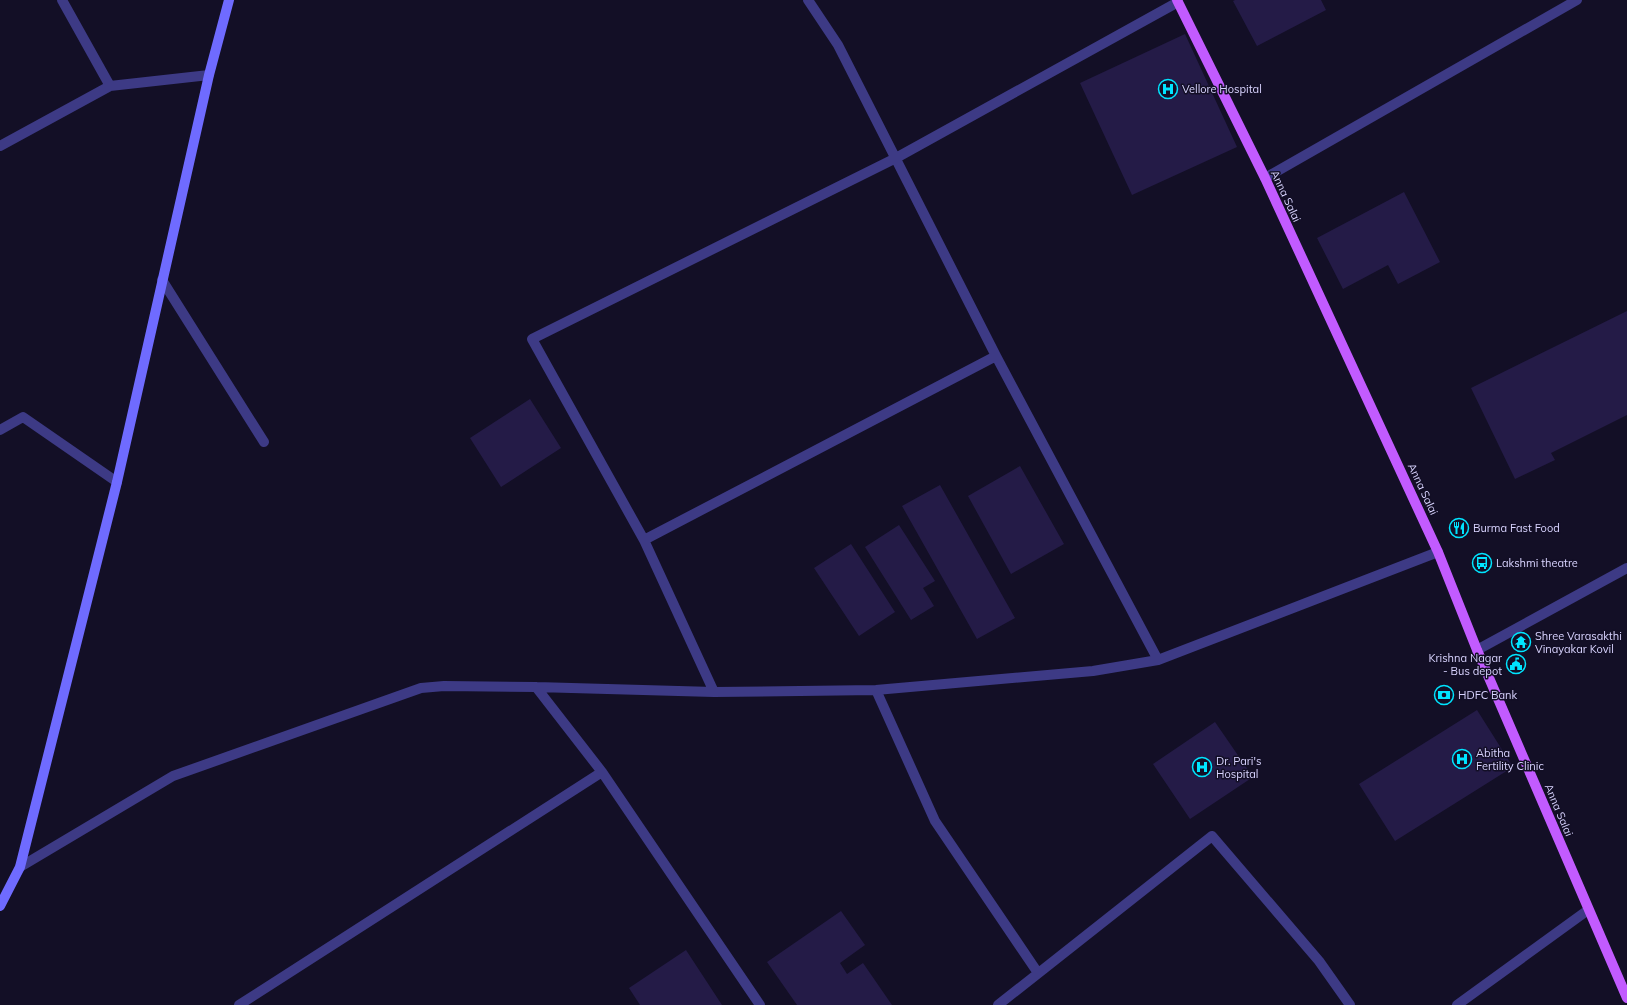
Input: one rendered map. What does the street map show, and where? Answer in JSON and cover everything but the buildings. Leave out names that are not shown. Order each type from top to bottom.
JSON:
[{"type":"main road","points":[[0,906],[20,867],[117,482],[208,75],[229,0]]},
{"type":"main road","name":"Anna Salai","points":[[1177,1],[1265,178],[1438,552],[1477,650],[1627,998]]},
{"type":"street","points":[[62,0],[110,86]]},
{"type":"street","points":[[808,0],[838,45],[996,356],[1158,660]]},
{"type":"street","points":[[1265,178],[1577,0]]},
{"type":"street","points":[[714,692],[644,540],[532,339],[896,158],[1177,1]]},
{"type":"street","points":[[0,146],[110,86],[208,75]]},
{"type":"street","points":[[162,280],[264,442]]},
{"type":"street","points":[[644,540],[996,356]]},
{"type":"street","points":[[0,430],[23,417],[117,482]]},
{"type":"street","points":[[20,867],[173,776],[421,688],[444,686],[536,686],[714,692],[876,690],[1093,670],[1158,660],[1438,552]]},
{"type":"street","points":[[1477,650],[1627,568]]},
{"type":"street","points":[[536,686],[602,772],[760,1005]]},
{"type":"street","points":[[876,690],[935,821],[1038,973]]},
{"type":"street","points":[[240,1005],[602,772]]},
{"type":"street","points":[[998,1005],[1212,836],[1319,961],[1350,1005]]},
{"type":"street","points":[[1457,1005],[1588,910]]},
{"type":"place","name":"Vellore Hospital","points":[[1168,89]]},
{"type":"place","name":"Burma Fast Food","points":[[1459,528]]},
{"type":"place","name":"Lakshmi theatre","points":[[1482,563]]},
{"type":"place","name":"Shree Varasakthi Vinayakar Kovil","points":[[1521,642]]},
{"type":"place","name":"Krishna Nagar - Bus depot","points":[[1516,664]]},
{"type":"place","name":"HDFC Bank","points":[[1444,695]]},
{"type":"place","name":"Abitha Fertility Clinic","points":[[1462,759]]},
{"type":"place","name":"Dr. Pari's Hospital","points":[[1202,767]]}]
